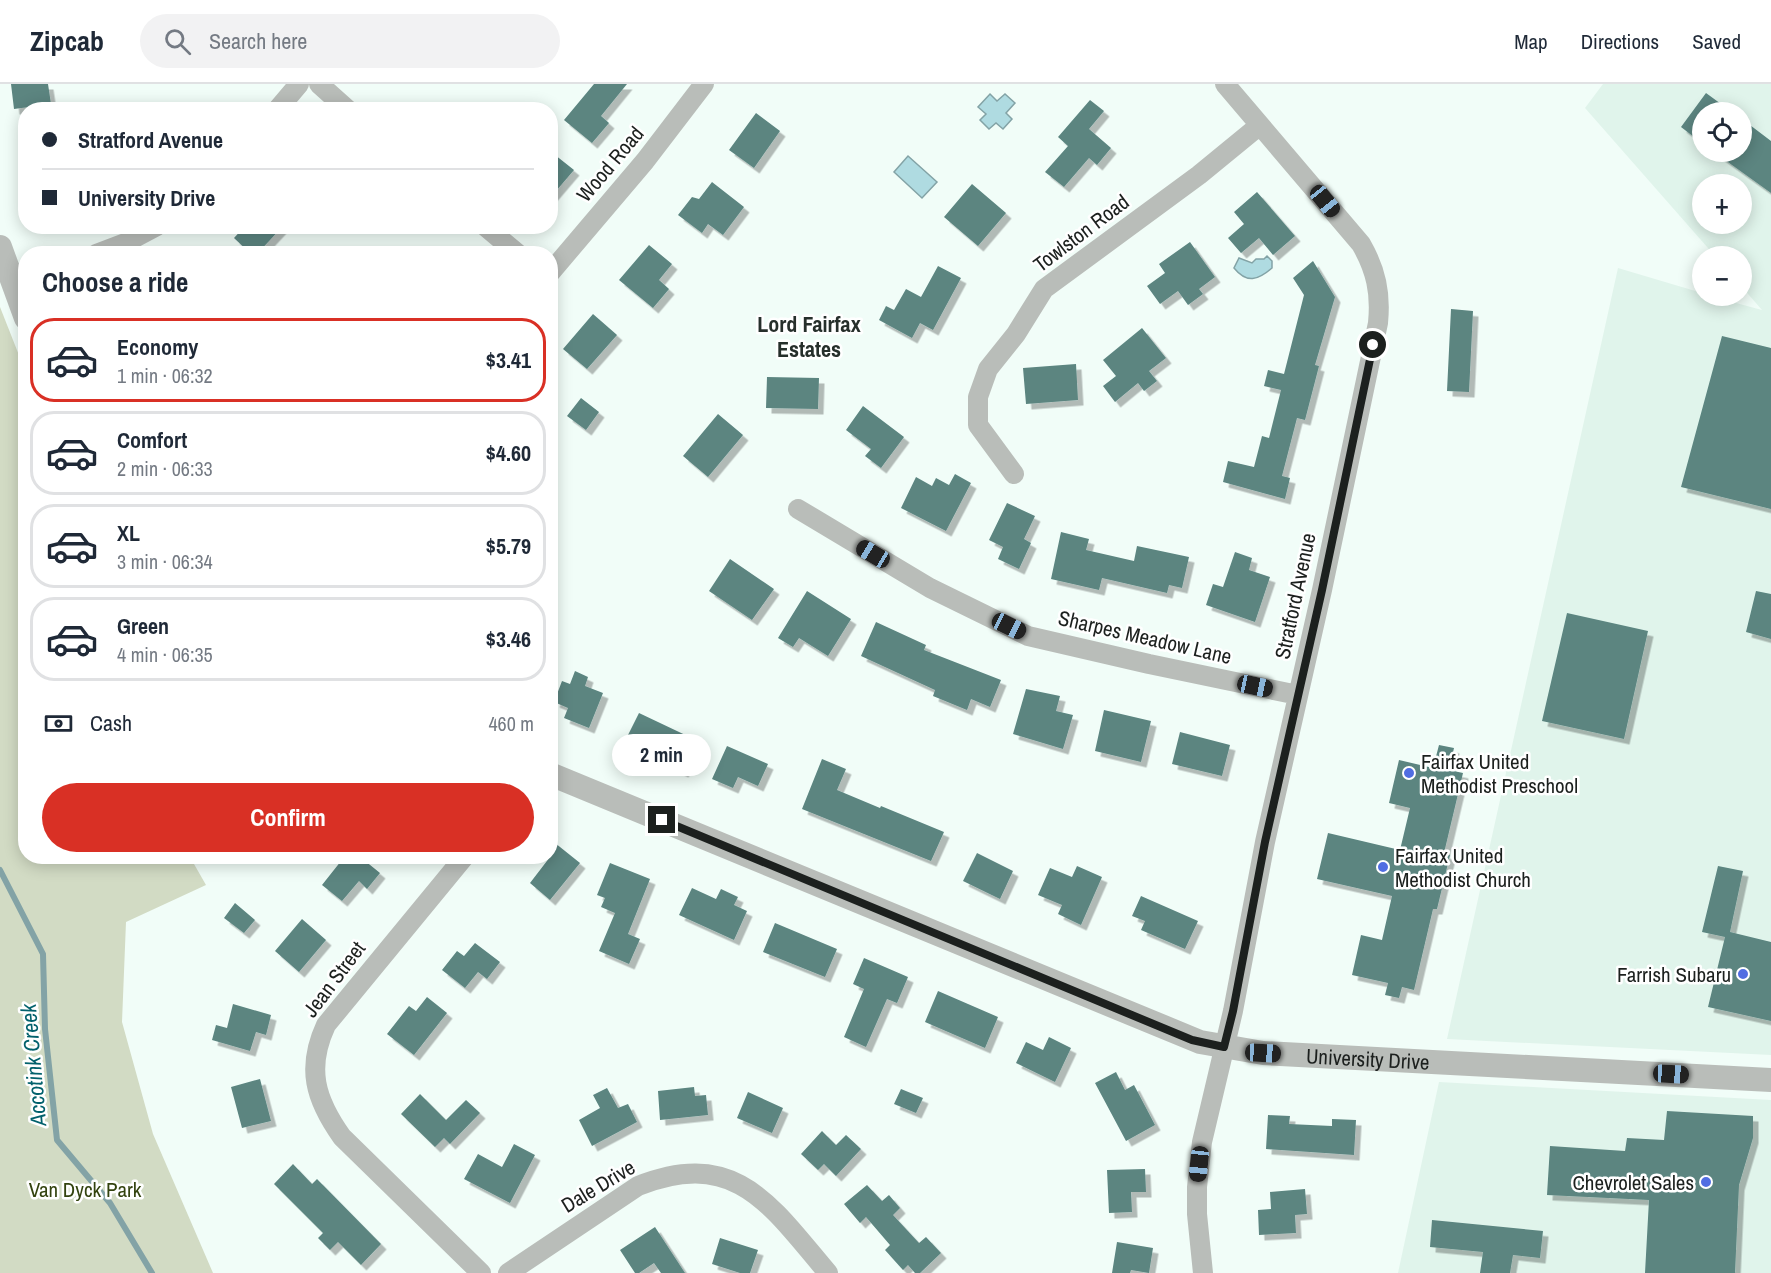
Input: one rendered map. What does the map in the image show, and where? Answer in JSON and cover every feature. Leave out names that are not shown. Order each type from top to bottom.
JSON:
[{"type":"street","points":[[284,102],[299,84]]},
{"type":"street","points":[[319,84],[339,102]]},
{"type":"street","name":"Wood Road","points":[[558,264],[645,161],[704,84]]},
{"type":"street","name":"Stratford Avenue","points":[[1203,1273],[1198,1242],[1197,1187],[1202,1142],[1233,1011],[1265,842],[1373,346],[1380,301],[1374,268],[1361,244],[1225,84]]},
{"type":"street","name":"Towlston Road","points":[[1014,474],[978,425],[978,398],[988,369],[1016,334],[1044,289],[1199,175],[1260,125]]},
{"type":"street","points":[[117,246],[142,234]]},
{"type":"street","points":[[494,234],[509,246]]},
{"type":"street","points":[[0,247],[18,279]]},
{"type":"street","name":"Sharpes Meadow Lane","points":[[798,508],[930,588],[1028,636],[1298,695]]},
{"type":"street","name":"University Drive","points":[[558,777],[1192,1040],[1263,1053],[1771,1080]]},
{"type":"street","name":"Jean Street","points":[[458,864],[326,1025],[319,1040],[314,1064],[320,1101],[327,1116],[342,1137],[481,1273]]},
{"type":"street","name":"Dale Drive","points":[[508,1273],[638,1186],[670,1175],[700,1172],[720,1176],[753,1191],[784,1221],[828,1273]]},
{"type":"shaded area","points":[[1603,84],[1771,84],[1771,1055],[1447,1039],[1618,268],[1692,290],[1692,306],[1747,306],[1762,310],[1752,298],[1752,246],[1706,246],[1696,234],[1752,234],[1752,174],[1692,174],[1692,230],[1585,108]]},
{"type":"shaded area","points":[[1439,1082],[1771,1100],[1771,1273],[1398,1273]]},
{"type":"green space","name":"Van Dyck Park","points":[[0,307],[18,353],[18,864],[194,864],[206,885],[126,922],[122,1022],[153,1134],[213,1273],[0,1273]]},
{"type":"water","points":[[990,94],[997,101],[1005,94],[1015,103],[1006,113],[1012,119],[1003,129],[996,123],[989,129],[980,120],[986,114],[978,107]]},
{"type":"water","points":[[908,156],[937,182],[922,198],[894,172]]},
{"type":"water","points":[[1267,256],[1272,261],[1272,268],[1257,277],[1248,278],[1234,268],[1239,258],[1252,263],[1256,259],[1264,259]]},
{"type":"building","points":[[11,84],[48,84],[51,102],[18,102],[18,108],[14,109]]},
{"type":"building","points":[[594,84],[627,84],[601,116],[609,123],[592,143],[564,120]]},
{"type":"building","points":[[1706,93],[1718,102],[1699,102]]},
{"type":"building","points":[[1090,100],[1104,111],[1089,129],[1111,148],[1097,165],[1089,158],[1064,187],[1045,172],[1068,146],[1058,137]]},
{"type":"building","points":[[1692,112],[1692,135],[1681,127]]},
{"type":"building","points":[[756,113],[780,131],[754,168],[729,150]]},
{"type":"building","points":[[1752,127],[1771,141],[1771,193],[1752,179],[1752,174],[1745,174],[1728,162],[1752,162]]},
{"type":"building","points":[[558,157],[574,170],[558,189]]},
{"type":"building","points":[[712,182],[744,207],[723,235],[708,224],[702,233],[678,215],[692,197],[699,199]]},
{"type":"building","points":[[972,184],[1006,213],[978,246],[944,217]]},
{"type":"building","points":[[1257,192],[1295,236],[1273,255],[1259,238],[1241,253],[1228,238],[1244,224],[1234,212]]},
{"type":"building","points":[[238,234],[276,234],[264,246],[242,246],[234,238]]},
{"type":"building","points":[[1190,242],[1215,277],[1199,289],[1203,294],[1188,305],[1178,291],[1160,304],[1147,286],[1165,273],[1159,264]]},
{"type":"building","points":[[649,245],[672,264],[659,280],[669,289],[653,308],[619,280]]},
{"type":"building","points":[[1313,261],[1335,297],[1315,365],[1319,366],[1305,420],[1297,418],[1282,476],[1290,478],[1285,499],[1223,482],[1228,461],[1254,467],[1262,436],[1269,438],[1281,390],[1264,386],[1268,370],[1284,374],[1304,295],[1293,278]]},
{"type":"building","points":[[938,266],[961,278],[933,330],[920,323],[912,338],[879,320],[886,306],[894,310],[906,289],[921,297]]},
{"type":"building","points":[[1451,309],[1473,311],[1469,392],[1447,391]]},
{"type":"building","points":[[593,314],[617,335],[587,369],[563,349]]},
{"type":"building","points":[[1142,328],[1166,358],[1149,371],[1157,381],[1144,391],[1138,383],[1115,402],[1103,386],[1116,376],[1103,360]]},
{"type":"building","points":[[1722,336],[1771,348],[1771,509],[1681,487]]},
{"type":"building","points":[[1076,364],[1078,400],[1026,404],[1023,368]]},
{"type":"building","points":[[767,377],[819,378],[818,409],[766,408]]},
{"type":"building","points":[[581,398],[599,412],[586,430],[567,416]]},
{"type":"building","points":[[863,406],[904,437],[881,468],[865,456],[871,449],[846,430]]},
{"type":"building","points":[[718,414],[743,435],[708,477],[683,456]]},
{"type":"building","points":[[955,474],[971,483],[946,531],[901,508],[916,477],[932,486],[936,478],[949,485]]},
{"type":"building","points":[[1007,503],[1035,516],[1024,539],[1031,543],[1019,569],[998,559],[1003,547],[989,540]]},
{"type":"building","points":[[1061,532],[1089,539],[1086,550],[1134,561],[1137,546],[1189,557],[1182,588],[1169,585],[1167,593],[1102,578],[1099,590],[1051,579]]},
{"type":"building","points":[[1235,552],[1252,558],[1249,570],[1270,577],[1255,622],[1206,605],[1213,584],[1223,587]]},
{"type":"building","points":[[730,559],[774,589],[752,620],[709,591]]},
{"type":"building","points":[[807,591],[851,619],[828,656],[799,638],[793,647],[778,638]]},
{"type":"building","points":[[1756,591],[1771,594],[1771,639],[1746,632]]},
{"type":"building","points":[[1567,613],[1648,631],[1624,739],[1542,721]]},
{"type":"building","points":[[876,622],[926,645],[924,650],[1001,680],[990,707],[971,699],[967,710],[933,696],[935,690],[861,656]]},
{"type":"building","points":[[575,671],[588,677],[585,686],[603,693],[589,728],[564,718],[568,708],[558,704],[558,692],[562,681],[570,684]]},
{"type":"building","points":[[1026,689],[1060,696],[1056,711],[1073,715],[1063,749],[1013,734]]},
{"type":"building","points":[[1104,710],[1151,721],[1141,762],[1095,751]]},
{"type":"building","points":[[639,713],[698,741],[683,772],[624,743]]},
{"type":"building","points":[[1180,732],[1230,745],[1222,776],[1172,764]]},
{"type":"building","name":"Fairfax United Methodist Church","points":[[1439,745],[1454,748],[1449,770],[1463,773],[1444,853],[1450,855],[1437,909],[1433,909],[1414,990],[1402,987],[1399,998],[1385,995],[1388,983],[1352,975],[1361,935],[1382,940],[1392,896],[1317,879],[1328,833],[1400,850],[1410,808],[1389,803],[1399,760],[1433,768]]},
{"type":"building","points":[[727,746],[768,764],[758,786],[738,777],[733,788],[712,779]]},
{"type":"building","points":[[822,759],[846,769],[837,790],[944,832],[931,861],[802,809]]},
{"type":"building","points":[[558,845],[580,863],[550,900],[530,883],[545,864],[558,864]]},
{"type":"building","points":[[977,853],[1013,871],[1000,899],[963,881]]},
{"type":"building","points":[[610,863],[650,879],[628,934],[640,939],[629,964],[599,951],[615,913],[601,907],[605,898],[597,895]]},
{"type":"building","points":[[339,864],[369,864],[380,873],[367,889],[359,881],[342,901],[322,885]]},
{"type":"building","points":[[1077,866],[1102,877],[1081,925],[1058,914],[1062,905],[1038,895],[1050,868],[1072,877]]},
{"type":"building","name":"Farrish Subaru","points":[[1718,866],[1743,871],[1730,932],[1771,942],[1771,1021],[1708,1007],[1725,937],[1702,932]]},
{"type":"building","points":[[692,888],[716,899],[721,889],[738,897],[734,905],[747,911],[734,940],[679,915]]},
{"type":"building","points":[[1141,896],[1198,921],[1185,949],[1141,930],[1145,921],[1132,916]]},
{"type":"building","points":[[235,903],[255,920],[244,933],[224,918]]},
{"type":"building","points":[[302,919],[326,940],[299,972],[275,951]]},
{"type":"building","points":[[775,923],[837,949],[825,977],[763,952]]},
{"type":"building","points":[[475,943],[500,962],[487,979],[478,972],[465,988],[442,970],[457,951],[464,956]]},
{"type":"building","points":[[864,958],[908,977],[897,1003],[887,999],[866,1047],[844,1037],[864,989],[853,984]]},
{"type":"building","points":[[938,991],[998,1017],[985,1048],[925,1022]]},
{"type":"building","points":[[427,997],[447,1013],[414,1055],[387,1034],[409,1006],[416,1011]]},
{"type":"building","points":[[233,1004],[271,1015],[266,1035],[256,1032],[250,1051],[212,1040],[216,1025],[227,1028]]},
{"type":"building","points":[[1049,1037],[1071,1048],[1055,1082],[1016,1063],[1026,1042],[1043,1050]]},
{"type":"building","points":[[1116,1072],[1125,1090],[1134,1085],[1155,1125],[1126,1141],[1095,1083]]},
{"type":"building","points":[[260,1079],[271,1121],[242,1128],[231,1087]]},
{"type":"building","points":[[694,1087],[695,1096],[706,1095],[708,1115],[660,1120],[658,1091]]},
{"type":"building","points":[[607,1088],[618,1108],[628,1104],[637,1122],[592,1146],[579,1120],[600,1108],[593,1095]]},
{"type":"building","points":[[901,1089],[923,1098],[916,1113],[894,1104]]},
{"type":"building","points":[[748,1092],[783,1108],[772,1133],[737,1118]]},
{"type":"building","points":[[420,1094],[446,1120],[466,1100],[480,1113],[450,1144],[444,1138],[435,1147],[401,1114]]},
{"type":"building","points":[[1667,1111],[1753,1116],[1753,1138],[1739,1185],[1735,1273],[1645,1273],[1649,1200],[1547,1195],[1550,1146],[1625,1151],[1627,1138],[1664,1140]]},
{"type":"building","points":[[1268,1115],[1290,1116],[1289,1124],[1332,1126],[1332,1119],[1356,1120],[1354,1155],[1266,1149]]},
{"type":"building","points":[[822,1131],[836,1145],[846,1135],[861,1149],[836,1176],[824,1164],[818,1170],[801,1154]]},
{"type":"building","points":[[514,1144],[535,1155],[510,1203],[464,1179],[478,1154],[502,1167]]},
{"type":"building","points":[[293,1164],[312,1184],[317,1179],[381,1244],[361,1265],[338,1242],[330,1250],[318,1238],[323,1233],[274,1184]]},
{"type":"building","points":[[1145,1169],[1146,1192],[1131,1192],[1132,1212],[1109,1213],[1107,1170]]},
{"type":"building","points":[[867,1185],[882,1201],[889,1195],[900,1208],[893,1215],[919,1243],[926,1237],[941,1253],[920,1273],[915,1273],[908,1265],[903,1270],[885,1250],[890,1245],[866,1217],[860,1223],[844,1204]]},
{"type":"building","points":[[1305,1189],[1307,1214],[1295,1215],[1296,1233],[1259,1235],[1258,1210],[1271,1209],[1270,1192]]},
{"type":"building","points":[[1432,1220],[1543,1231],[1540,1258],[1513,1255],[1510,1273],[1480,1273],[1483,1252],[1430,1247]]},
{"type":"building","points":[[655,1227],[685,1273],[661,1273],[654,1263],[639,1273],[635,1273],[620,1250]]},
{"type":"building","points":[[720,1238],[758,1250],[750,1273],[740,1273],[712,1264]]},
{"type":"building","points":[[1117,1242],[1153,1248],[1149,1273],[1131,1270],[1130,1273],[1112,1273]]},
{"type":"waterway","name":"Accotink Creek","points":[[0,870],[43,954],[45,1029],[57,1140],[110,1203],[152,1273]]},
{"type":"place","name":"Fairfax United Methodist Preschool","points":[[1409,773]]},
{"type":"place","name":"Fairfax United Methodist Church","points":[[1383,867]]},
{"type":"place","name":"Farrish Subaru","points":[[1743,974]]},
{"type":"place","name":"Chevrolet Sales","points":[[1706,1182]]},
{"type":"district","name":"Lord Fairfax Estates","points":[[809,336]]},
{"type":"route","points":[[662,820],[1192,1040],[1224,1047],[1265,842],[1322,590],[1373,345]]}]
